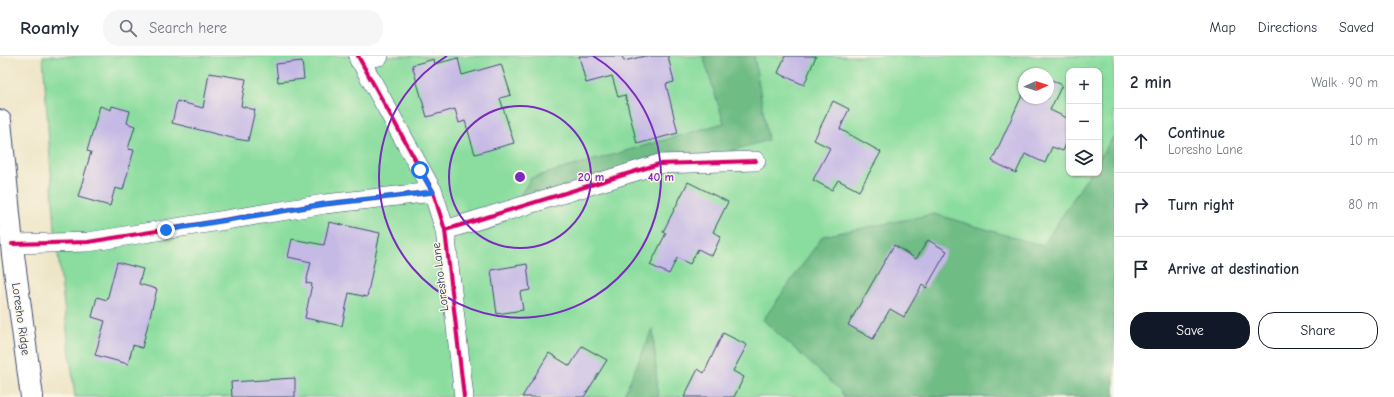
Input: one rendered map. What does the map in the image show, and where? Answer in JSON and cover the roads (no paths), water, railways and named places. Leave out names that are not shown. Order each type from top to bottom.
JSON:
[{"type":"street","points":[[358,58],[379,56]]},
{"type":"street","name":"Loresho Lane","points":[[358,58],[433,192],[445,230],[464,397]]},
{"type":"street","name":"Loresho Ridge","points":[[0,121],[12,244],[32,397]]},
{"type":"street","points":[[445,230],[659,164],[756,161]]},
{"type":"street","points":[[12,244],[88,242],[325,204],[433,192]]}]
